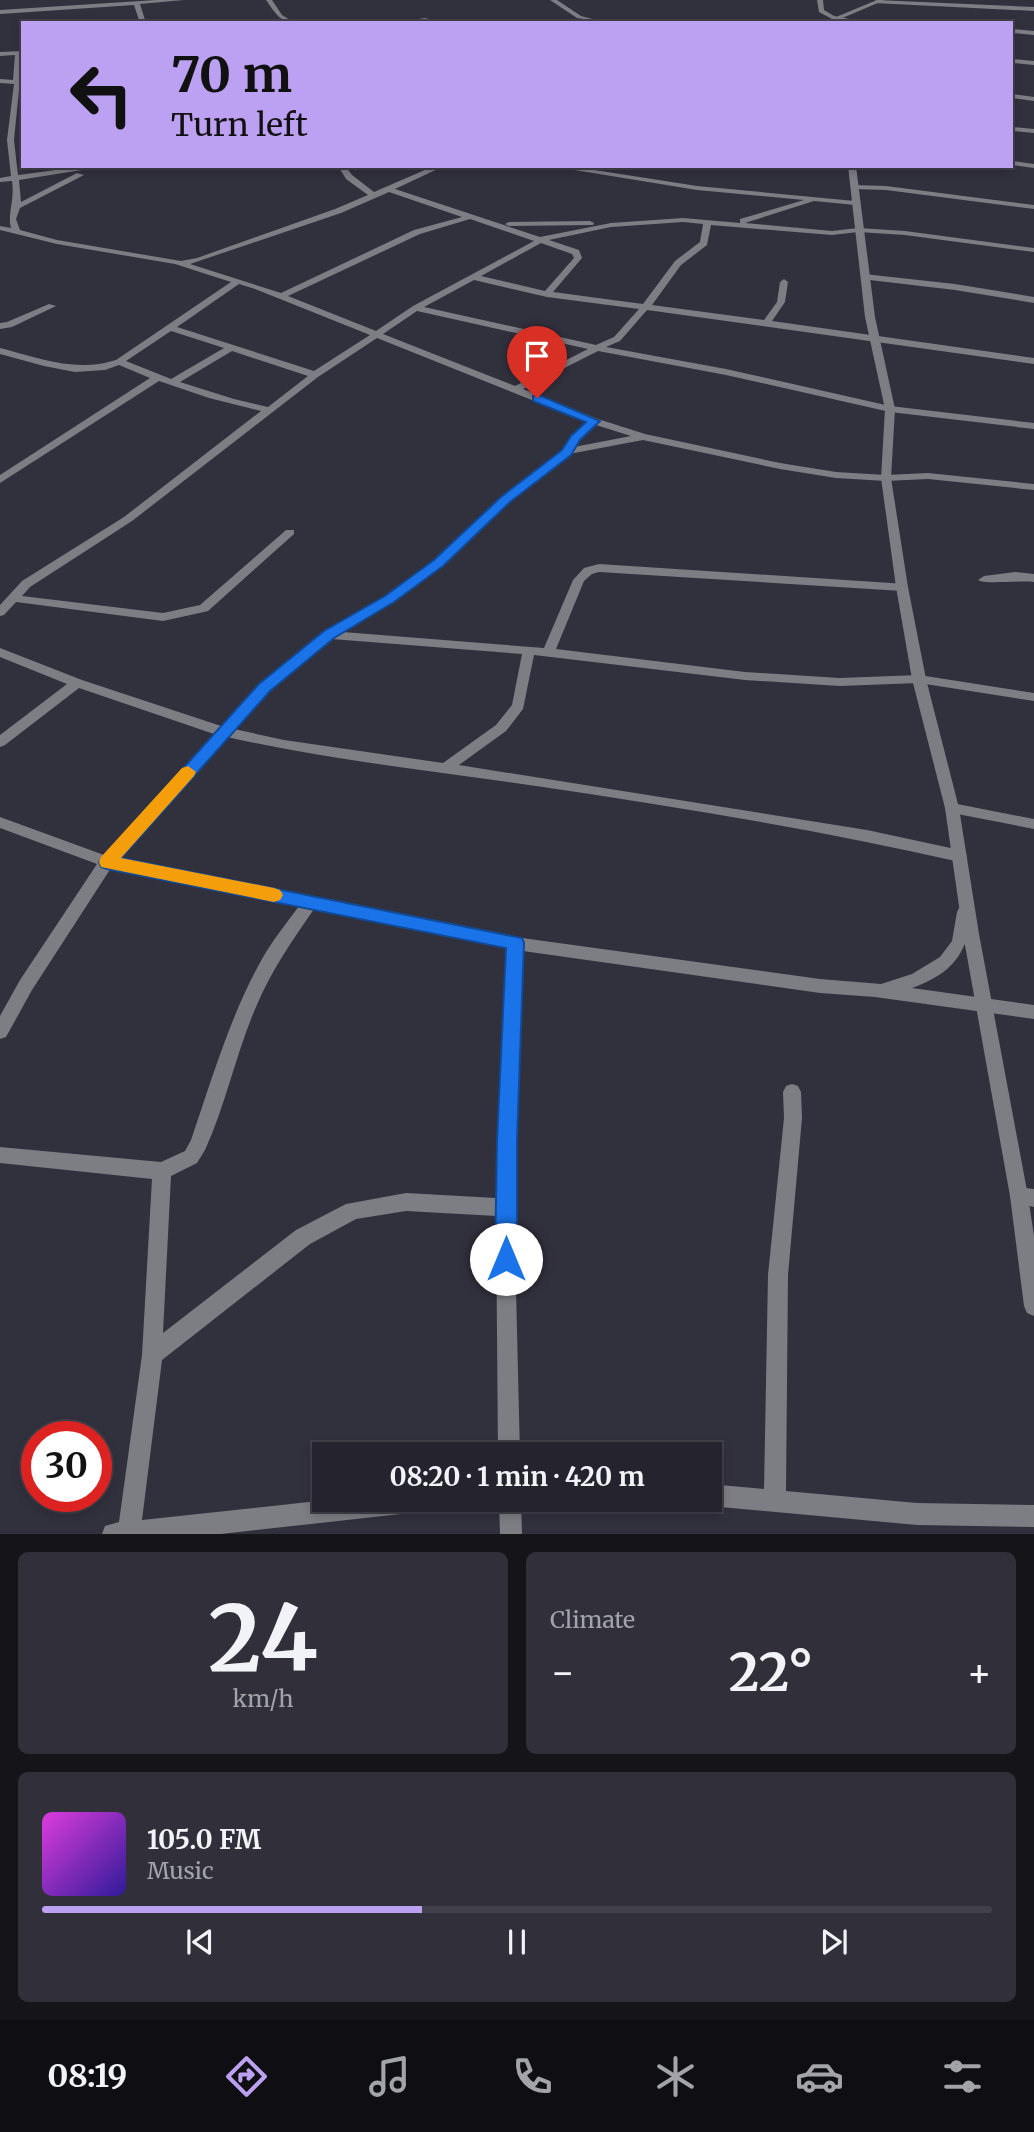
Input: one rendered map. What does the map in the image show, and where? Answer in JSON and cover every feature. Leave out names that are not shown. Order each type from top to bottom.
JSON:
[{"type":"street","points":[[106,0],[133,4]]},
{"type":"street","points":[[0,12],[92,3],[133,4],[181,0]]},
{"type":"street","points":[[270,0],[280,16],[289,21]]},
{"type":"street","points":[[553,0],[575,20],[596,21]]},
{"type":"street","points":[[820,0],[821,11],[836,21],[879,1],[1034,9]]},
{"type":"street","points":[[133,4],[142,21]]},
{"type":"street","points":[[1013,32],[1034,33]]},
{"type":"street","points":[[0,54],[21,53],[10,138],[11,162],[19,206]]},
{"type":"street","points":[[1013,61],[1034,63]]},
{"type":"street","points":[[0,81],[16,80]]},
{"type":"street","points":[[1013,96],[1034,99]]},
{"type":"street","points":[[1013,129],[1034,131]]},
{"type":"street","points":[[1013,163],[1034,166]]},
{"type":"street","points":[[0,180],[88,168]]},
{"type":"street","points":[[16,231],[12,219],[19,206],[74,177],[98,168]]},
{"type":"street","points":[[342,168],[349,177],[373,195]]},
{"type":"street","points":[[200,265],[338,211],[436,168]]},
{"type":"street","points":[[566,168],[708,189],[819,198]]},
{"type":"street","points":[[852,168],[864,277],[890,409],[886,478],[902,587],[919,678],[952,808],[986,1007],[1027,1197],[1034,1306]]},
{"type":"street","points":[[731,223],[819,198],[886,188],[1034,207]]},
{"type":"street","points":[[388,189],[576,252],[578,258],[547,294]]},
{"type":"street","points":[[281,296],[417,232],[473,216]]},
{"type":"street","points":[[0,221],[12,219]]},
{"type":"street","points":[[496,224],[683,220],[832,233],[858,230],[1034,250]]},
{"type":"street","points":[[0,612],[12,598],[57,562],[128,519],[315,375],[416,308],[542,239],[634,222]]},
{"type":"street","points":[[516,390],[554,368],[617,339],[654,296],[678,262],[704,243],[709,222]]},
{"type":"street","points":[[0,228],[57,242],[200,265],[236,282],[281,296],[594,421],[643,437],[836,475],[886,478],[928,476],[1034,487]]},
{"type":"street","points":[[472,277],[547,294],[1034,361]]},
{"type":"street","points":[[864,277],[955,287],[1034,300]]},
{"type":"street","points":[[0,351],[84,370],[103,370],[171,328],[236,282]]},
{"type":"street","points":[[766,323],[781,302],[784,282]]},
{"type":"street","points":[[0,326],[9,325],[52,306]]},
{"type":"street","points":[[416,308],[890,409],[1034,426]]},
{"type":"street","points":[[171,328],[315,375]]},
{"type":"street","points":[[173,382],[231,348]]},
{"type":"street","points":[[119,362],[157,378],[238,404],[270,410]]},
{"type":"street","points":[[0,480],[157,378]]},
{"type":"street","points":[[238,404],[257,419]]},
{"type":"street","points":[[0,1032],[26,985],[107,862],[264,687],[329,635],[411,584],[461,543],[506,500],[566,452],[575,438],[594,421]]},
{"type":"street","points":[[566,452],[643,437]]},
{"type":"street","points":[[12,598],[163,617],[204,608],[290,532]]},
{"type":"street","points":[[548,652],[579,580],[588,571],[599,568],[902,587]]},
{"type":"street","points":[[984,580],[1015,576],[1034,578]]},
{"type":"street","points":[[329,635],[529,650],[745,676],[840,682],[919,678],[1034,697]]},
{"type":"street","points":[[444,769],[501,728],[518,706],[529,650]]},
{"type":"street","points":[[0,652],[77,683],[224,732],[284,745],[867,835],[960,856]]},
{"type":"street","points":[[0,741],[77,683]]},
{"type":"street","points":[[952,808],[1034,824]]},
{"type":"street","points":[[0,822],[107,862],[515,943],[820,986],[875,990],[1034,1012]]},
{"type":"street","points":[[0,1156],[162,1171],[191,1157],[199,1144],[240,1022],[252,996],[268,963],[310,902]]},
{"type":"street","points":[[875,990],[919,978],[949,957],[961,937],[966,902]]},
{"type":"street","points":[[509,1442],[505,1207],[515,943]]},
{"type":"street","points":[[775,1500],[778,1275],[793,1118],[792,1092]]},
{"type":"street","points":[[162,1171],[152,1354],[124,1532],[314,1512]]},
{"type":"street","points":[[152,1354],[303,1237],[353,1210],[406,1202],[505,1207]]},
{"type":"street","points":[[722,1496],[916,1514],[1034,1516]]},
{"type":"street","points":[[510,1512],[511,1534]]},
{"type":"slow traffic","points":[[188,772],[107,862],[274,895]]},
{"type":"route","points":[[506,1259],[505,1207],[515,943],[107,862],[264,687],[329,635],[390,599],[438,563],[506,500],[566,452],[575,438],[594,421],[537,398]]}]
